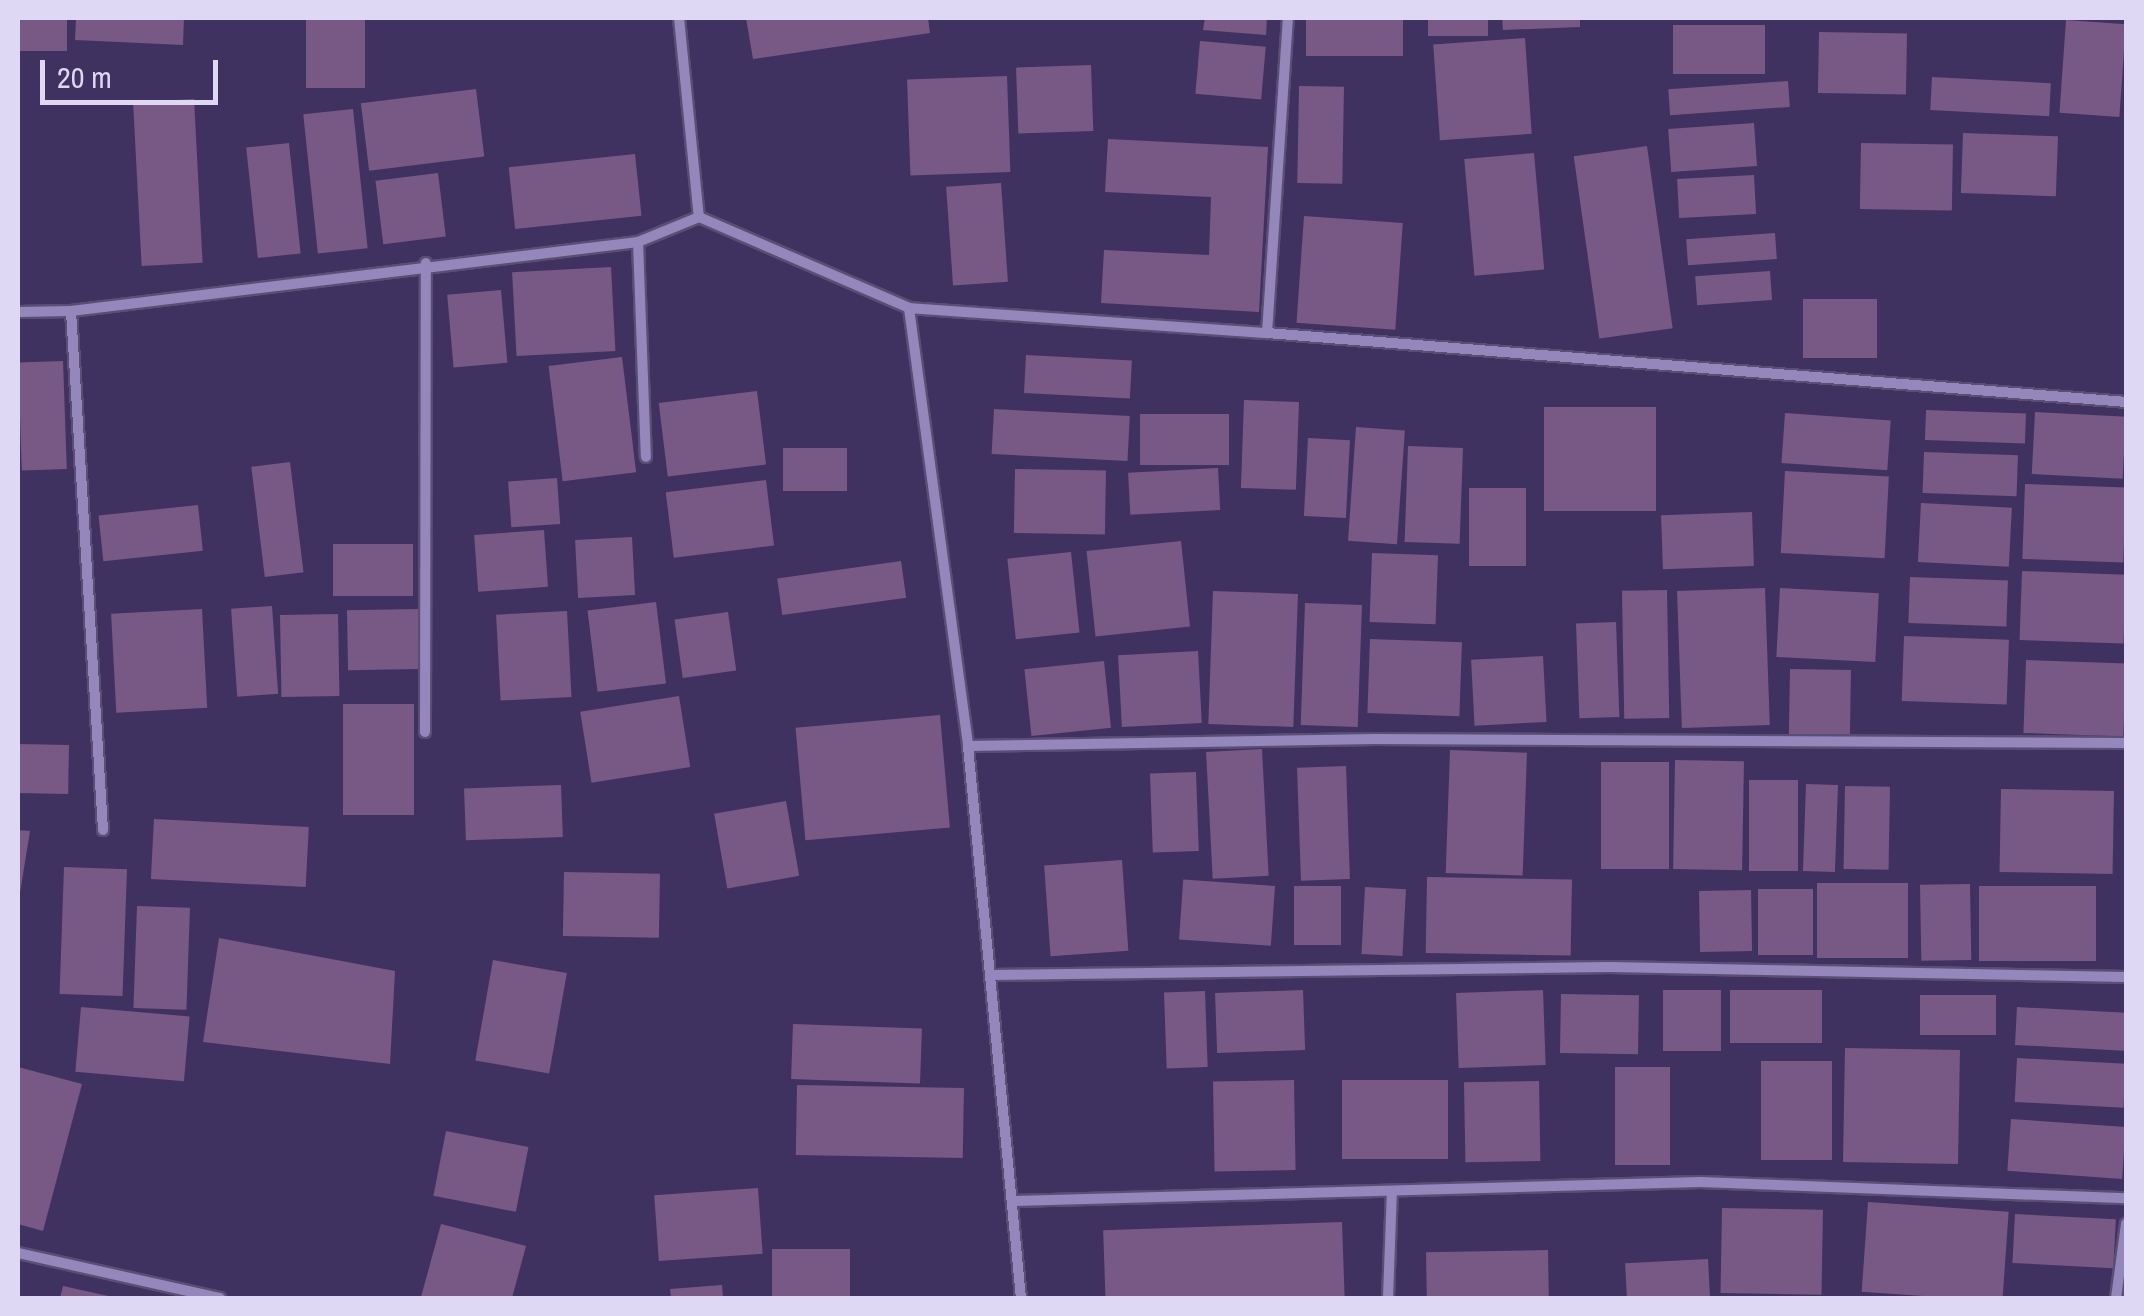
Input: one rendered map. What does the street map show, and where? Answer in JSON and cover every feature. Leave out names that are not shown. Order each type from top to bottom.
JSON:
[{"type":"street","points":[[679,18],[700,217]]},
{"type":"street","points":[[1267,333],[1288,18]]},
{"type":"street","points":[[18,312],[71,311],[426,263],[638,242],[700,217],[909,308],[2126,402]]},
{"type":"street","points":[[638,242],[646,457]]},
{"type":"street","points":[[425,732],[426,263]]},
{"type":"street","points":[[909,308],[968,746],[1014,1202],[1020,1298]]},
{"type":"street","points":[[71,311],[103,830]]},
{"type":"street","points":[[968,746],[1375,739],[2126,743]]},
{"type":"street","points":[[992,975],[1610,967],[2126,977]]},
{"type":"street","points":[[1014,1202],[1702,1182],[2126,1198]]},
{"type":"street","points":[[1388,1298],[1392,1191]]},
{"type":"street","points":[[2116,1298],[2126,1224]]},
{"type":"street","points":[[18,1252],[220,1298]]},
{"type":"building","points":[[18,18],[67,18],[67,51],[18,51]]},
{"type":"building","points":[[76,18],[184,18],[183,45],[75,40]]},
{"type":"building","points":[[306,18],[365,18],[365,88],[306,88]]},
{"type":"building","points":[[746,18],[928,18],[930,33],[753,59]]},
{"type":"building","points":[[1205,18],[1267,18],[1266,35],[1203,30]]},
{"type":"building","points":[[1306,18],[1403,18],[1403,56],[1306,56]]},
{"type":"building","points":[[1428,18],[1488,18],[1488,36],[1428,36]]},
{"type":"building","points":[[1502,18],[1580,18],[1580,27],[1503,30]]},
{"type":"building","points":[[2066,20],[2126,24],[2119,117],[2060,113]]},
{"type":"building","points":[[1673,25],[1765,25],[1765,74],[1673,74]]},
{"type":"building","points":[[1819,32],[1907,34],[1906,95],[1818,93]]},
{"type":"building","points":[[1525,38],[1532,134],[1440,140],[1433,44]]},
{"type":"building","points":[[1200,41],[1266,47],[1261,100],[1195,94]]},
{"type":"building","points":[[1091,65],[1093,131],[1018,134],[1016,68]]},
{"type":"building","points":[[1007,76],[1010,172],[910,175],[907,79]]},
{"type":"building","points":[[1932,77],[2051,83],[2049,116],[1930,110]]},
{"type":"building","points":[[1788,81],[1790,107],[1670,115],[1668,89]]},
{"type":"building","points":[[1299,86],[1344,87],[1342,184],[1297,183]]},
{"type":"building","points":[[476,89],[484,156],[369,171],[361,103]]},
{"type":"building","points":[[194,99],[203,263],[142,266],[133,102]]},
{"type":"building","points":[[353,109],[368,248],[318,253],[303,114]]},
{"type":"building","points":[[1754,123],[1757,166],[1671,172],[1668,129]]},
{"type":"building","points":[[1963,133],[2058,136],[2056,196],[1961,193]]},
{"type":"building","points":[[1108,139],[1268,147],[1259,312],[1101,303],[1104,250],[1209,255],[1211,197],[1105,192]]},
{"type":"building","points":[[289,143],[301,253],[258,258],[246,147]]},
{"type":"building","points":[[1861,143],[1953,145],[1952,211],[1860,209]]},
{"type":"building","points":[[1647,146],[1673,328],[1599,339],[1574,156]]},
{"type":"building","points":[[1534,153],[1544,270],[1474,276],[1464,159]]},
{"type":"building","points":[[635,154],[641,216],[515,229],[509,167]]},
{"type":"building","points":[[438,173],[446,237],[383,244],[375,181]]},
{"type":"building","points":[[1754,175],[1756,214],[1679,218],[1677,179]]},
{"type":"building","points":[[1001,183],[1008,282],[953,286],[946,187]]},
{"type":"building","points":[[1304,216],[1403,223],[1395,330],[1297,323]]},
{"type":"building","points":[[1775,233],[1777,259],[1688,265],[1686,239]]},
{"type":"building","points":[[611,267],[615,351],[517,356],[512,272]]},
{"type":"building","points":[[1770,271],[1772,300],[1697,305],[1695,276]]},
{"type":"building","points":[[501,290],[507,363],[454,367],[447,295]]},
{"type":"building","points":[[1803,299],[1877,299],[1877,358],[1803,358]]},
{"type":"building","points":[[1026,355],[1132,361],[1130,398],[1024,393]]},
{"type":"building","points":[[622,357],[636,472],[563,481],[549,366]]},
{"type":"building","points":[[63,361],[67,469],[22,471],[18,363]]},
{"type":"building","points":[[757,391],[766,464],[668,477],[659,403]]},
{"type":"building","points":[[1244,400],[1299,402],[1296,490],[1241,488]]},
{"type":"building","points":[[1544,407],[1656,407],[1656,511],[1544,511]]},
{"type":"building","points":[[994,409],[1130,416],[1127,461],[992,454]]},
{"type":"building","points":[[1926,410],[2026,413],[2025,443],[1925,440]]},
{"type":"building","points":[[2035,412],[2126,417],[2123,479],[2032,474]]},
{"type":"building","points":[[1785,413],[1891,420],[1887,470],[1782,463]]},
{"type":"building","points":[[1140,414],[1229,414],[1229,465],[1140,465]]},
{"type":"building","points":[[1356,427],[1405,430],[1397,544],[1348,541]]},
{"type":"building","points":[[1308,438],[1350,440],[1346,518],[1304,516]]},
{"type":"building","points":[[1408,446],[1463,448],[1460,544],[1405,542]]},
{"type":"building","points":[[783,448],[847,448],[847,491],[783,491]]},
{"type":"building","points":[[1924,452],[2018,455],[2017,496],[1923,493]]},
{"type":"building","points":[[290,462],[304,572],[265,577],[251,467]]},
{"type":"building","points":[[1218,468],[1220,510],[1130,515],[1128,473]]},
{"type":"building","points":[[1015,469],[1106,471],[1105,535],[1014,533]]},
{"type":"building","points":[[1785,471],[1889,476],[1885,558],[1781,553]]},
{"type":"building","points":[[557,478],[560,524],[511,527],[508,481]]},
{"type":"building","points":[[766,480],[774,546],[674,558],[666,492]]},
{"type":"building","points":[[2025,484],[2126,488],[2123,562],[2022,559]]},
{"type":"building","points":[[1469,488],[1526,488],[1526,566],[1469,566]]},
{"type":"building","points":[[1921,503],[2012,508],[2009,567],[1918,562]]},
{"type":"building","points":[[198,505],[203,551],[103,561],[99,515]]},
{"type":"building","points":[[1752,512],[1754,566],[1663,569],[1661,515]]},
{"type":"building","points":[[544,530],[548,587],[478,592],[474,535]]},
{"type":"building","points":[[632,537],[635,595],[578,598],[575,540]]},
{"type":"building","points":[[1181,541],[1190,627],[1096,636],[1087,551]]},
{"type":"building","points":[[333,544],[413,544],[413,596],[333,596]]},
{"type":"building","points":[[1071,552],[1079,633],[1016,639],[1007,559]]},
{"type":"building","points":[[1372,553],[1438,555],[1436,624],[1370,622]]},
{"type":"building","points":[[901,561],[906,598],[782,615],[777,578]]},
{"type":"building","points":[[2022,571],[2126,575],[2124,644],[2020,640]]},
{"type":"building","points":[[1910,577],[2008,580],[2006,626],[1908,623]]},
{"type":"building","points":[[1765,588],[1770,725],[1682,728],[1677,591]]},
{"type":"building","points":[[1780,588],[1879,593],[1875,662],[1776,657]]},
{"type":"building","points":[[1667,590],[1669,718],[1624,719],[1622,591]]},
{"type":"building","points":[[1213,591],[1298,594],[1293,727],[1208,724]]},
{"type":"building","points":[[656,602],[666,683],[598,692],[588,610]]},
{"type":"building","points":[[1305,603],[1362,605],[1358,727],[1301,725]]},
{"type":"building","points":[[272,606],[278,694],[237,697],[231,609]]},
{"type":"building","points":[[202,609],[207,708],[116,713],[111,614]]},
{"type":"building","points":[[418,609],[419,669],[348,670],[347,610]]},
{"type":"building","points":[[567,611],[572,697],[501,701],[496,615]]},
{"type":"building","points":[[728,612],[736,670],[683,678],[675,620]]},
{"type":"building","points":[[338,614],[339,696],[281,697],[280,615]]},
{"type":"building","points":[[1616,622],[1619,717],[1579,718],[1576,623]]},
{"type":"building","points":[[1904,636],[2009,640],[2007,705],[1902,701]]},
{"type":"building","points":[[1370,639],[1462,642],[1459,716],[1367,713]]},
{"type":"building","points":[[1198,651],[1202,723],[1122,727],[1118,655]]},
{"type":"building","points":[[1543,656],[1546,722],[1475,726],[1471,660]]},
{"type":"building","points":[[2026,660],[2126,663],[2123,736],[2023,733]]},
{"type":"building","points":[[1104,661],[1111,728],[1031,736],[1024,669]]},
{"type":"building","points":[[1790,669],[1851,670],[1850,736],[1789,735]]},
{"type":"building","points":[[679,696],[690,767],[591,783],[580,712]]},
{"type":"building","points":[[343,704],[414,704],[414,815],[343,815]]},
{"type":"building","points":[[940,715],[950,828],[805,840],[796,728]]},
{"type":"building","points":[[18,744],[69,745],[68,794],[18,793]]},
{"type":"building","points":[[1262,749],[1269,876],[1213,879],[1206,752]]},
{"type":"building","points":[[1450,750],[1527,753],[1523,876],[1446,873]]},
{"type":"building","points":[[1675,760],[1744,761],[1742,870],[1673,869]]},
{"type":"building","points":[[1601,762],[1669,762],[1669,869],[1601,869]]},
{"type":"building","points":[[1346,766],[1350,879],[1301,881],[1297,768]]},
{"type":"building","points":[[1196,772],[1199,851],[1153,853],[1150,774]]},
{"type":"building","points":[[1749,780],[1798,780],[1798,871],[1749,871]]},
{"type":"building","points":[[1806,784],[1838,785],[1835,872],[1803,871]]},
{"type":"building","points":[[561,785],[563,837],[466,840],[464,788]]},
{"type":"building","points":[[1845,786],[1890,787],[1889,870],[1844,869]]},
{"type":"building","points":[[2001,789],[2114,791],[2113,874],[2000,872]]},
{"type":"building","points":[[786,801],[799,876],[727,889],[714,814]]},
{"type":"building","points":[[154,819],[309,827],[306,887],[151,879]]},
{"type":"building","points":[[18,830],[30,831],[20,893],[18,893]]},
{"type":"building","points":[[1122,860],[1128,951],[1051,956],[1044,865]]},
{"type":"building","points":[[64,867],[127,869],[123,996],[60,994]]},
{"type":"building","points":[[564,872],[660,874],[659,938],[563,936]]},
{"type":"building","points":[[1427,877],[1572,880],[1571,956],[1426,953]]},
{"type":"building","points":[[1183,880],[1275,886],[1271,946],[1179,939]]},
{"type":"building","points":[[1817,883],[1908,883],[1908,958],[1817,958]]},
{"type":"building","points":[[1970,884],[1971,960],[1921,961],[1920,885]]},
{"type":"building","points":[[1294,886],[1341,886],[1341,945],[1294,945]]},
{"type":"building","points":[[1979,886],[2096,886],[2096,961],[1979,961]]},
{"type":"building","points":[[1365,887],[1406,889],[1402,956],[1361,954]]},
{"type":"building","points":[[1758,889],[1813,889],[1813,955],[1758,955]]},
{"type":"building","points":[[1751,890],[1752,951],[1700,952],[1699,891]]},
{"type":"building","points":[[137,906],[190,908],[186,1010],[133,1008]]},
{"type":"building","points":[[219,938],[395,971],[390,1064],[203,1042]]},
{"type":"building","points":[[493,960],[567,973],[549,1073],[475,1060]]},
{"type":"building","points":[[1303,990],[1305,1050],[1217,1053],[1215,993]]},
{"type":"building","points":[[1543,990],[1546,1065],[1459,1068],[1456,993]]},
{"type":"building","points":[[1663,990],[1721,990],[1721,1051],[1663,1051]]},
{"type":"building","points":[[1730,990],[1822,990],[1822,1043],[1730,1043]]},
{"type":"building","points":[[1205,991],[1208,1067],[1167,1068],[1164,992]]},
{"type":"building","points":[[1561,994],[1639,995],[1638,1054],[1560,1053]]},
{"type":"building","points":[[1920,995],[1996,995],[1996,1035],[1920,1035]]},
{"type":"building","points":[[81,1007],[190,1016],[184,1081],[75,1072]]},
{"type":"building","points":[[2017,1007],[2126,1013],[2124,1051],[2015,1045]]},
{"type":"building","points":[[793,1024],[922,1029],[920,1083],[791,1079]]},
{"type":"building","points":[[1845,1048],[1960,1050],[1958,1164],[1843,1162]]},
{"type":"building","points":[[2017,1058],[2126,1064],[2124,1108],[2015,1102]]},
{"type":"building","points":[[1761,1061],[1832,1061],[1832,1160],[1761,1160]]},
{"type":"building","points":[[18,1067],[82,1084],[43,1231],[18,1224]]},
{"type":"building","points":[[1615,1067],[1670,1067],[1670,1165],[1615,1165]]},
{"type":"building","points":[[1294,1080],[1296,1170],[1215,1171],[1213,1081]]},
{"type":"building","points":[[1342,1080],[1448,1080],[1448,1159],[1342,1159]]},
{"type":"building","points":[[1539,1081],[1540,1161],[1465,1162],[1464,1082]]},
{"type":"building","points":[[797,1085],[964,1088],[963,1158],[796,1155]]},
{"type":"building","points":[[2011,1119],[2126,1127],[2122,1179],[2007,1171]]},
{"type":"building","points":[[446,1131],[528,1147],[516,1212],[433,1196]]},
{"type":"building","points":[[758,1188],[763,1254],[659,1261],[654,1195]]},
{"type":"building","points":[[1868,1202],[2009,1212],[2003,1298],[1862,1292]]},
{"type":"building","points":[[1722,1208],[1823,1210],[1822,1295],[1721,1293]]},
{"type":"building","points":[[2015,1214],[2116,1219],[2113,1268],[2012,1263]]},
{"type":"building","points":[[1342,1222],[1345,1298],[1106,1298],[1103,1230]]},
{"type":"building","points":[[441,1224],[526,1246],[512,1298],[421,1297]]},
{"type":"building","points":[[772,1249],[850,1249],[850,1298],[772,1298]]},
{"type":"building","points":[[1548,1250],[1549,1298],[1427,1298],[1426,1252]]},
{"type":"building","points":[[1708,1259],[1710,1298],[1627,1298],[1625,1263]]},
{"type":"building","points":[[722,1285],[723,1298],[671,1298],[670,1289]]},
{"type":"building","points":[[63,1286],[113,1297],[113,1298],[60,1298]]}]
